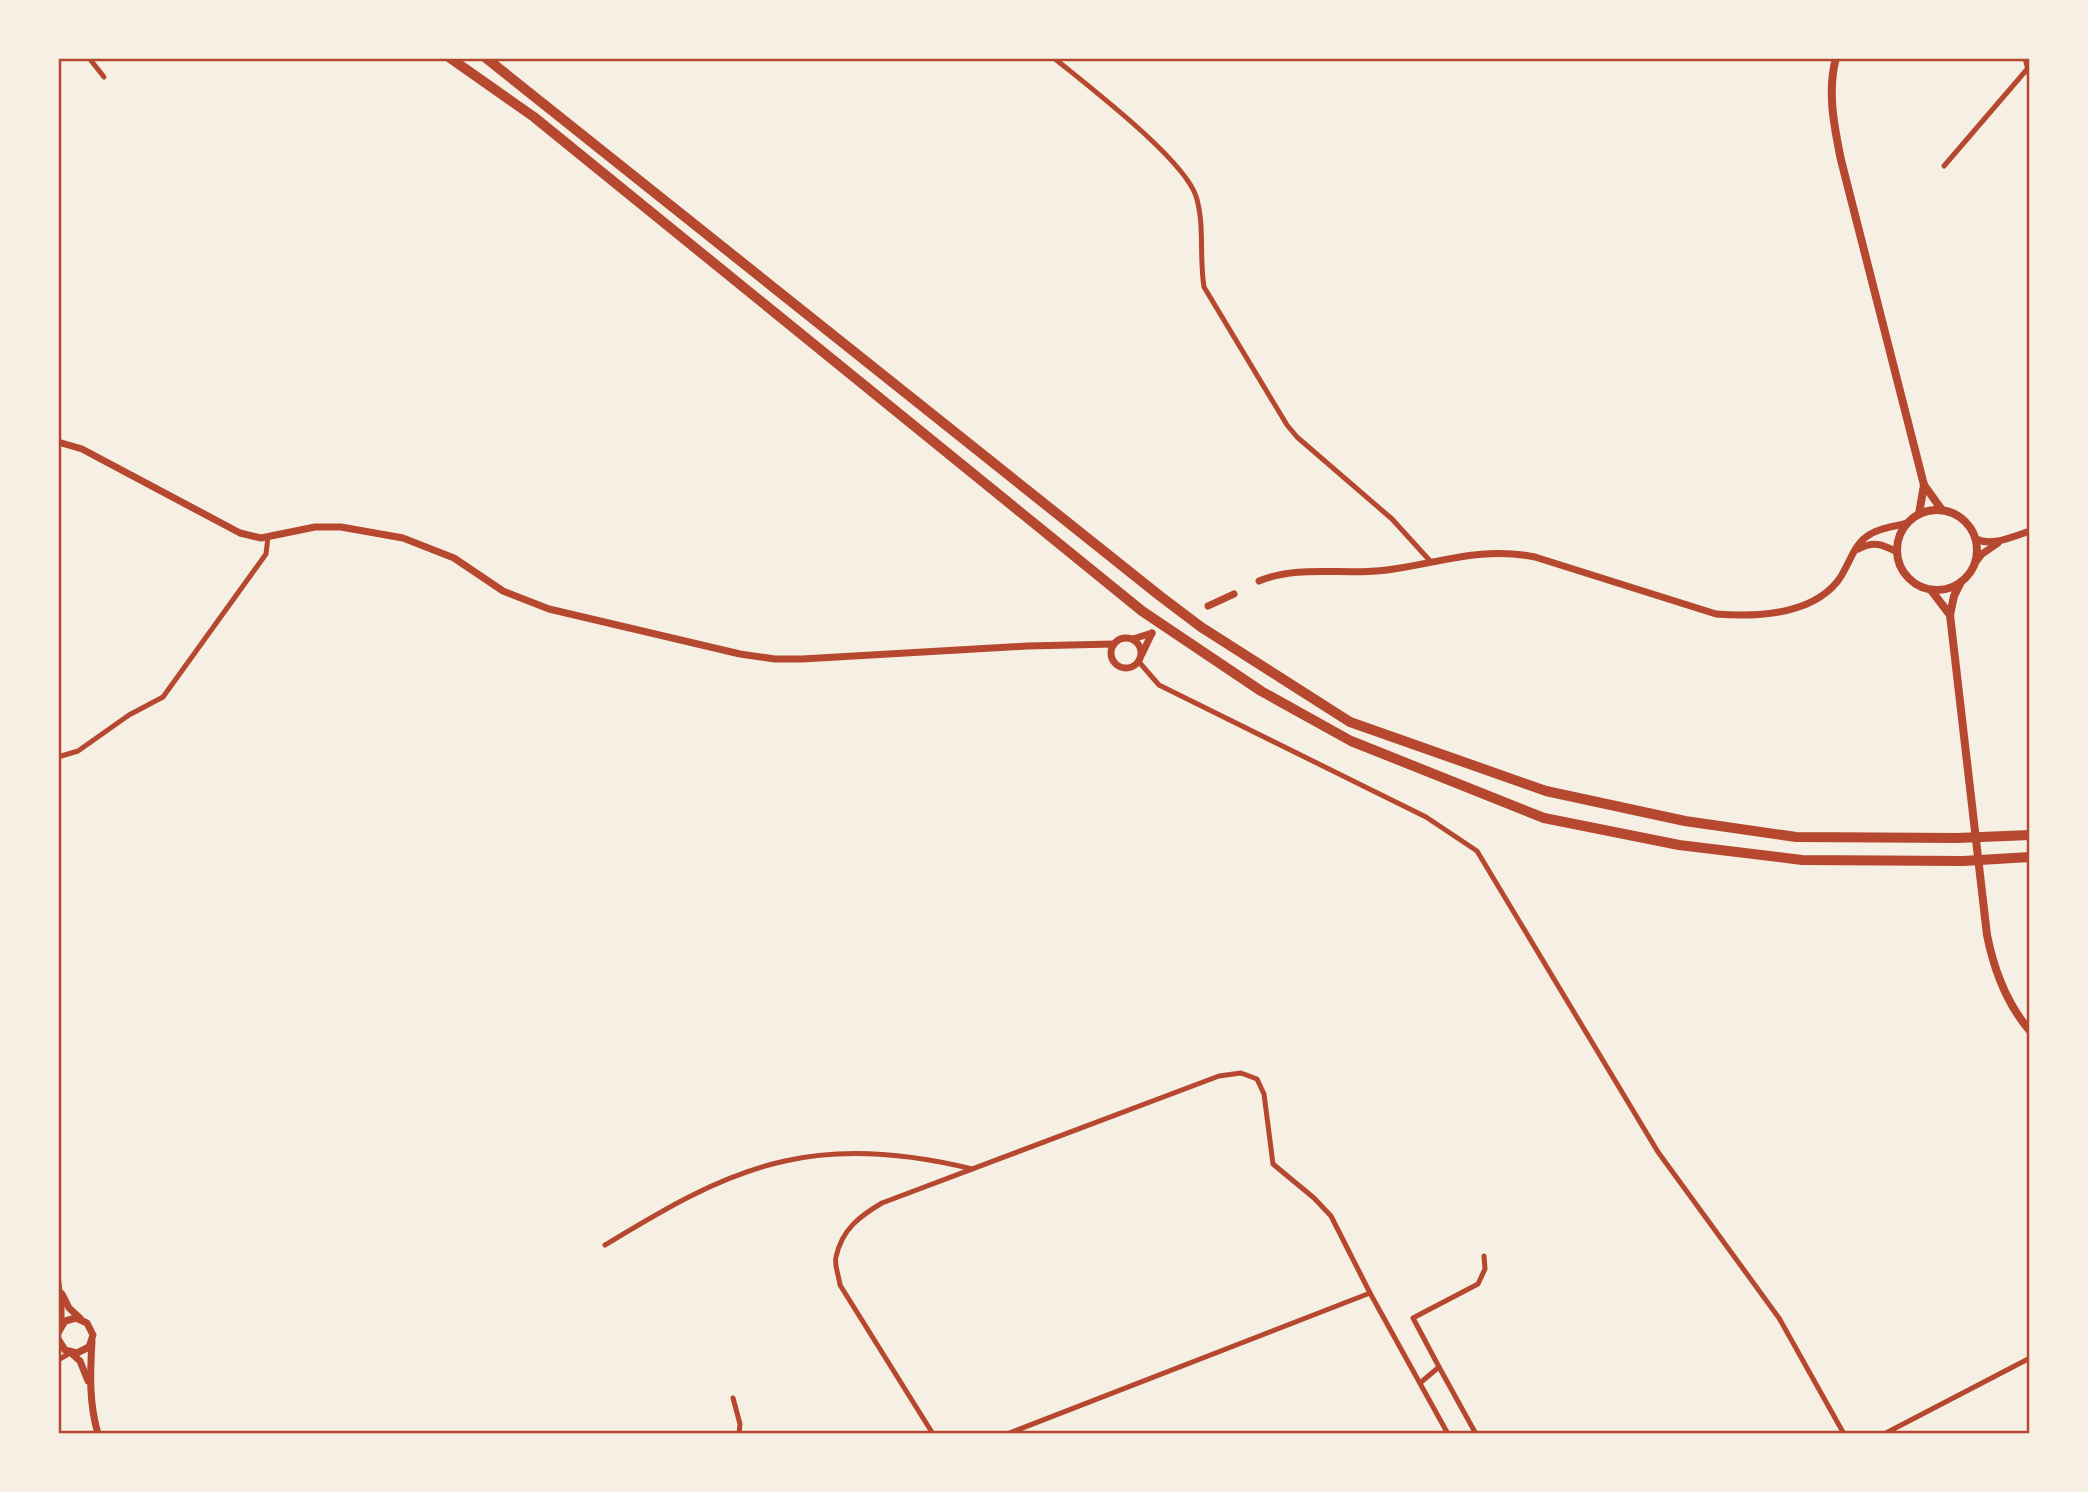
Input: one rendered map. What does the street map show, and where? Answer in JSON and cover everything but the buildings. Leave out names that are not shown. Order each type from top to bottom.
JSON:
[{"type":"highway","points":[[450,58],[534,117],[1142,611],[1261,691],[1351,741],[1544,818],[1679,845],[1802,860],[1964,861],[2030,857]]},
{"type":"highway","points":[[486,58],[1160,596],[1201,627],[1350,722],[1546,791],[1685,821],[1796,837],[1957,838],[2030,835]]},
{"type":"main road","points":[[1836,58],[1832,83],[1833,118],[1841,160],[1924,485],[1942,510],[1964,520],[1976,540],[1975,563],[1954,596],[1950,615],[1971,806],[1993,962],[1998,979],[2030,1031]]},
{"type":"main road","points":[[1919,514],[1924,485]]},
{"type":"main road","points":[[1942,510],[1919,514],[1907,523],[1900,534],[1897,552],[1900,567],[1908,578],[1931,590],[1947,589],[1961,582]]},
{"type":"main road","points":[[1931,590],[1950,615]]},
{"type":"street","points":[[89,58],[104,78]]},
{"type":"street","points":[[1054,58],[1112,106],[1174,163],[1188,180],[1200,214],[1200,265],[1204,287],[1287,425],[1312,453],[1392,519],[1431,562]]},
{"type":"street","points":[[1944,166],[2029,71],[2026,58]]},
{"type":"street","points":[[58,442],[82,449],[240,533],[261,538],[315,527],[341,527],[403,538],[454,558],[503,591],[549,609],[740,654],[775,659],[1114,644],[1122,638],[1133,639],[1152,633],[1140,658],[1131,668],[1117,666],[1111,658],[1114,644]]},
{"type":"street","points":[[1259,581],[1292,572],[1385,570],[1491,551],[1511,552],[1535,557],[1716,614],[1742,616],[1782,611],[1813,601],[1837,581],[1865,537],[1879,530],[1907,523]]},
{"type":"street","points":[[1976,540],[2001,540],[2030,531]]},
{"type":"street","points":[[58,757],[78,751],[129,715],[163,697],[265,554],[268,537]]},
{"type":"street","points":[[1975,563],[1982,554],[2001,540]]},
{"type":"street","points":[[1855,551],[1872,543],[1882,544],[1897,552]]},
{"type":"street","points":[[1208,606],[1234,594]]},
{"type":"street","points":[[1133,639],[1140,645],[1140,658],[1159,685],[1426,817],[1477,851],[1658,1152],[1779,1318],[1844,1434]]},
{"type":"street","points":[[933,1434],[840,1285],[835,1259],[845,1235],[858,1217],[882,1203],[1219,1076],[1241,1073],[1257,1079],[1264,1094],[1273,1164],[1331,1216],[1448,1434]]},
{"type":"street","points":[[605,1245],[668,1207],[727,1180],[784,1161],[834,1154],[884,1154],[929,1158],[972,1170]]},
{"type":"street","points":[[1476,1434],[1413,1318],[1478,1284],[1485,1269],[1484,1256]]},
{"type":"street","points":[[59,1287],[69,1308],[91,1328],[91,1413],[98,1434]]},
{"type":"street","points":[[59,1287],[59,1329]]},
{"type":"street","points":[[1007,1434],[1370,1293]]},
{"type":"street","points":[[59,1329],[71,1318],[82,1319]]},
{"type":"street","points":[[58,1339],[61,1346],[80,1361],[90,1385]]},
{"type":"street","points":[[58,1360],[70,1353],[84,1351],[92,1341]]},
{"type":"street","points":[[1884,1434],[2030,1358]]},
{"type":"street","points":[[1420,1383],[1439,1367]]},
{"type":"street","points":[[733,1398],[740,1424],[739,1434]]}]
